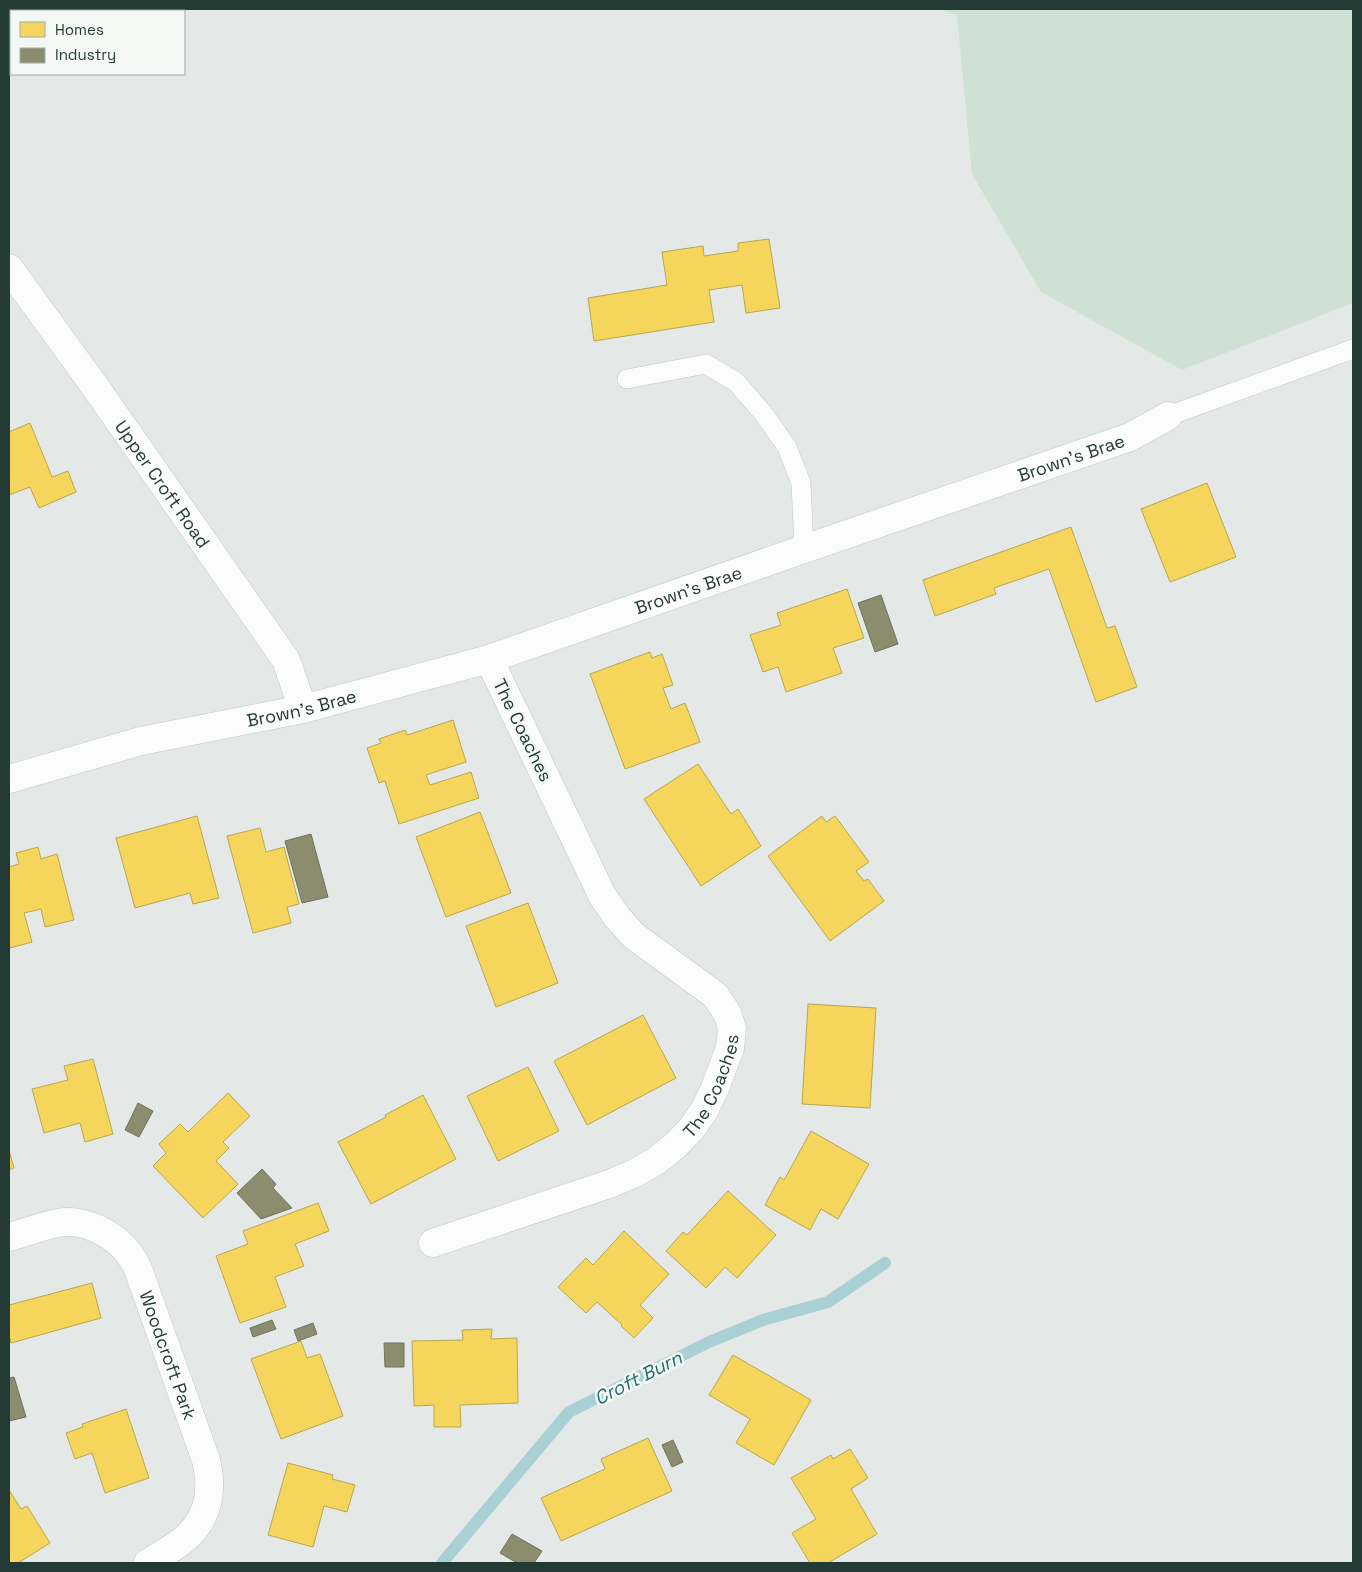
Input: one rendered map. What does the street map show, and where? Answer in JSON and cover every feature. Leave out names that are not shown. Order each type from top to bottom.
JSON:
[{"type":"street","name":"Upper Croft Road","points":[[9,268],[96,388],[286,660],[304,709]]},
{"type":"street","name":"Brown's Brae","points":[[9,779],[141,741],[304,709],[489,659],[804,548],[1130,437],[1168,416]]},
{"type":"street","name":"The Coaches","points":[[433,1243],[609,1184],[633,1174],[656,1161],[692,1128],[705,1109],[730,1048],[732,1028],[727,1013],[716,995],[634,936],[617,917],[602,895],[489,659]]},
{"type":"street","name":"Woodcroft Park","points":[[9,1237],[59,1223],[91,1226],[119,1242],[130,1255],[138,1269],[203,1451],[209,1476],[210,1492],[206,1507],[198,1523],[186,1537],[148,1563]]},
{"type":"lane","name":"Brown's Brae","points":[[1168,416],[1353,349]]},
{"type":"lane","points":[[627,379],[706,364],[736,382],[763,413],[787,447],[802,483],[804,548]]},
{"type":"green space","points":[[940,9],[1353,9],[1353,303],[1182,370],[1041,292],[972,174],[957,16]]},
{"type":"building: Homes","points":[[769,239],[780,308],[746,313],[742,285],[709,290],[714,322],[594,341],[588,298],[667,285],[662,252],[703,246],[704,256],[738,251],[738,243]]},
{"type":"building: Homes","points":[[30,423],[52,477],[68,471],[76,492],[39,508],[30,487],[9,495],[9,432]]},
{"type":"building: Homes","points":[[1207,483],[1236,557],[1170,582],[1141,509]]},
{"type":"building: Homes","points":[[1071,527],[1107,628],[1115,626],[1137,687],[1096,702],[1049,569],[994,588],[996,594],[935,616],[923,580]]},
{"type":"building: Homes","points":[[847,589],[864,638],[833,648],[842,673],[786,692],[778,667],[763,672],[750,635],[781,625],[777,613]]},
{"type":"building: Homes","points":[[650,652],[652,658],[662,654],[673,685],[663,688],[671,709],[685,703],[700,742],[625,769],[590,674]]},
{"type":"building: Homes","points":[[453,720],[466,762],[426,775],[430,785],[471,772],[479,798],[399,824],[385,781],[379,783],[367,748],[381,743],[379,739],[405,730],[407,735]]},
{"type":"building: Homes","points":[[698,764],[731,814],[738,809],[761,846],[701,886],[644,799]]},
{"type":"building: Homes","points":[[480,812],[511,893],[446,917],[416,837]]},
{"type":"building: Homes","points":[[197,816],[219,898],[193,904],[190,893],[135,908],[116,838]]},
{"type":"building: Homes","points":[[822,816],[826,822],[835,816],[869,862],[856,871],[864,881],[868,879],[884,901],[830,941],[768,856]]},
{"type":"building: Homes","points":[[260,828],[266,852],[284,847],[299,904],[287,907],[291,923],[253,933],[227,836]]},
{"type":"building: Homes","points":[[38,847],[41,859],[57,854],[74,920],[45,927],[41,909],[24,913],[32,942],[10,948],[9,867],[19,864],[16,853]]},
{"type":"building: Homes","points":[[528,903],[558,983],[496,1007],[466,926]]},
{"type":"building: Homes","points":[[808,1004],[876,1008],[870,1108],[802,1104]]},
{"type":"building: Homes","points":[[643,1015],[676,1078],[587,1125],[554,1061]]},
{"type":"building: Homes","points":[[93,1059],[113,1134],[85,1142],[80,1123],[44,1133],[32,1089],[68,1080],[64,1066]]},
{"type":"building: Homes","points":[[528,1067],[559,1131],[498,1161],[467,1096]]},
{"type":"building: Homes","points":[[228,1093],[250,1116],[223,1142],[229,1148],[216,1161],[238,1184],[203,1218],[153,1166],[166,1153],[159,1144],[180,1124],[188,1132]]},
{"type":"building: Homes","points":[[423,1095],[456,1159],[371,1204],[338,1142]]},
{"type":"building: Homes","points":[[811,1131],[869,1164],[838,1219],[821,1209],[810,1230],[765,1205],[780,1177],[784,1180]]},
{"type":"building: Homes","points":[[9,1150],[14,1168],[9,1170]]},
{"type":"building: Homes","points":[[728,1191],[776,1235],[737,1278],[725,1267],[706,1288],[666,1251],[683,1232],[687,1235]]},
{"type":"building: Homes","points":[[318,1203],[329,1231],[295,1244],[304,1266],[275,1277],[286,1307],[240,1323],[216,1256],[248,1244],[243,1231]]},
{"type":"building: Homes","points":[[624,1231],[669,1274],[640,1305],[653,1318],[634,1338],[597,1302],[586,1313],[558,1287],[586,1258],[593,1265]]},
{"type":"building: Homes","points":[[92,1283],[101,1318],[11,1343],[9,1335],[9,1305]]},
{"type":"building: Homes","points":[[492,1329],[491,1339],[517,1338],[518,1403],[460,1405],[461,1427],[434,1427],[434,1405],[414,1406],[412,1341],[463,1340],[462,1330]]},
{"type":"building: Homes","points":[[301,1341],[307,1358],[320,1354],[343,1416],[281,1439],[251,1359]]},
{"type":"building: Homes","points":[[733,1355],[811,1400],[774,1465],[736,1443],[750,1419],[709,1395]]},
{"type":"building: Homes","points":[[126,1409],[149,1478],[105,1493],[92,1453],[75,1459],[66,1433],[83,1427],[82,1424]]},
{"type":"building: Homes","points":[[648,1438],[672,1491],[561,1541],[541,1498],[605,1469],[601,1459]]},
{"type":"building: Homes","points":[[850,1449],[868,1478],[851,1489],[877,1534],[828,1563],[810,1563],[792,1533],[816,1519],[791,1478],[831,1455],[833,1459]]},
{"type":"building: Homes","points":[[288,1463],[333,1475],[332,1479],[355,1485],[347,1512],[324,1506],[313,1547],[268,1535]]},
{"type":"building: Homes","points":[[9,1490],[21,1509],[27,1506],[50,1543],[18,1563],[9,1563]]},
{"type":"building: Industry","points":[[881,595],[898,644],[875,652],[858,603]]},
{"type":"building: Industry","points":[[311,834],[328,897],[302,903],[285,841]]},
{"type":"building: Industry","points":[[138,1103],[153,1111],[139,1137],[125,1130]]},
{"type":"building: Industry","points":[[262,1169],[276,1184],[273,1188],[292,1208],[261,1219],[237,1193]]},
{"type":"building: Industry","points":[[272,1320],[276,1329],[253,1337],[250,1328]]},
{"type":"building: Industry","points":[[313,1323],[317,1334],[298,1341],[294,1330]]},
{"type":"building: Industry","points":[[384,1343],[404,1343],[404,1367],[385,1367]]},
{"type":"building: Industry","points":[[14,1377],[26,1417],[9,1421],[9,1378]]},
{"type":"building: Industry","points":[[673,1440],[683,1462],[672,1467],[662,1445]]},
{"type":"building: Industry","points":[[512,1534],[542,1551],[534,1563],[517,1563],[500,1553]]},
{"type":"waterway","name":"Croft Burn","points":[[442,1563],[569,1412],[709,1342],[763,1320],[828,1302],[885,1263]]}]
